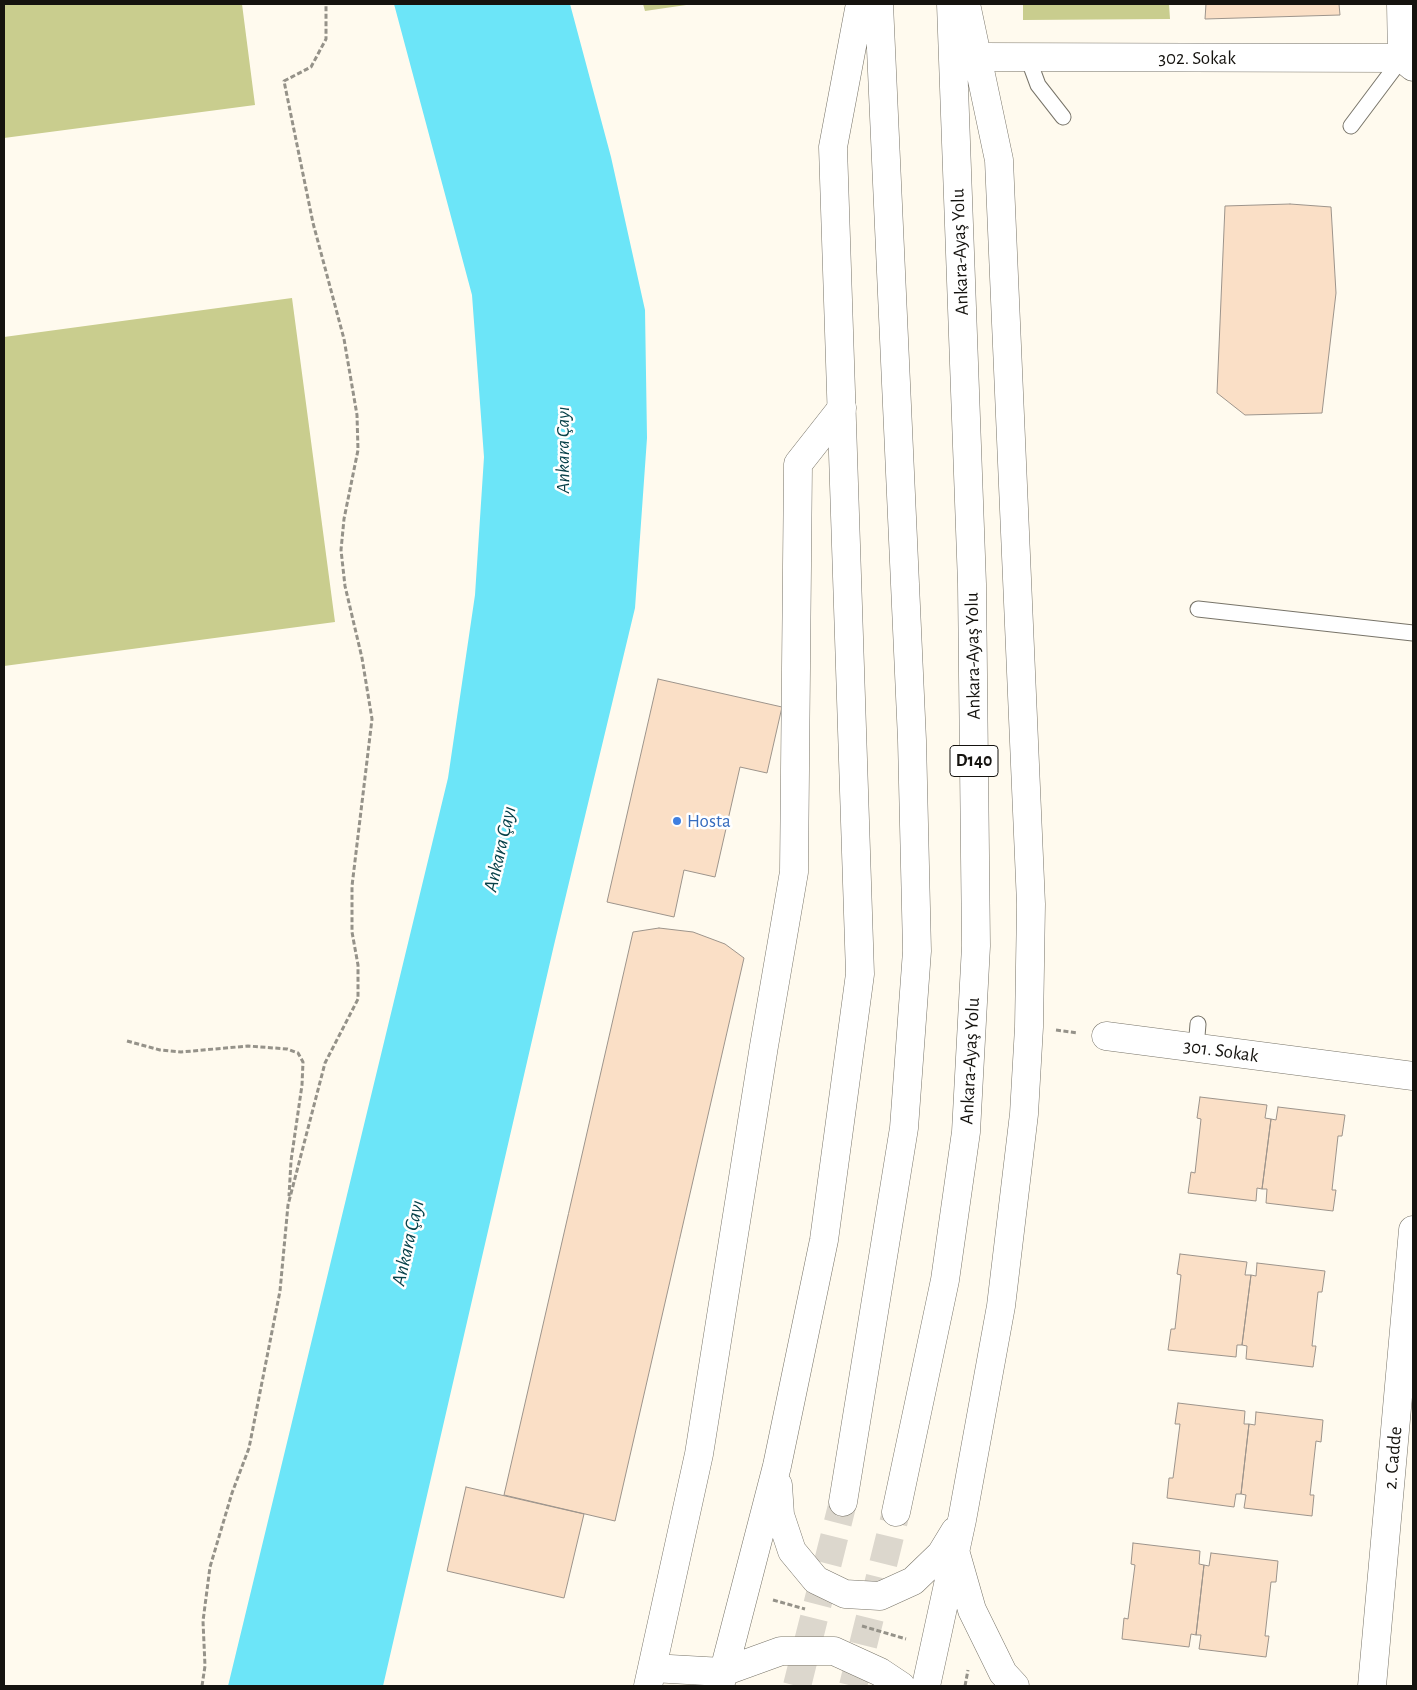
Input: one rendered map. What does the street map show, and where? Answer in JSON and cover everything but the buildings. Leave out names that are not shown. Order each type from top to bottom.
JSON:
[{"type":"main road","points":[[722,1679],[777,1466],[824,1240],[860,974],[833,147],[860,4]]},
{"type":"main road","points":[[843,1502],[904,1128],[917,952],[912,740],[879,4]]},
{"type":"main road","name":"Ankara-Ayaş Yolu","points":[[896,1512],[945,1280],[962,1162],[966,1132],[976,946],[972,584],[951,4]]},
{"type":"main road","points":[[926,1686],[962,1520],[1001,1306],[1024,1114],[1029,1027],[1031,904],[998,160],[966,4]]},
{"type":"main road","points":[[1401,4],[1408,62]]},
{"type":"main road","name":"302. Sokak","points":[[977,57],[1408,62]]},
{"type":"main road","points":[[842,408],[798,464],[794,872],[764,1046],[699,1454],[650,1677],[722,1679],[781,1651],[834,1650],[880,1672],[901,1686]]},
{"type":"main road","name":"301. Sokak","points":[[1106,1036],[1197,1036],[1413,1076]]},
{"type":"main road","name":"2. Cadde","points":[[1372,1686],[1413,1230]]},
{"type":"main road","points":[[777,1466],[780,1515],[792,1551],[816,1580],[845,1594],[880,1596],[913,1581],[941,1554],[962,1520]]},
{"type":"main road","points":[[955,1551],[972,1610],[1002,1673],[1015,1686]]},
{"type":"lane","points":[[1028,58],[1038,85],[1063,117]]},
{"type":"lane","points":[[1351,126],[1408,62]]},
{"type":"lane","points":[[1198,609],[1413,633]]},
{"type":"path","points":[[288,1204],[326,1063],[358,999],[358,965],[352,932],[352,886],[372,719],[362,658],[346,586],[342,550],[344,519],[358,450],[357,416],[344,339],[314,223],[284,81],[311,67],[326,39],[326,4]]},
{"type":"path","points":[[1029,1027],[1106,1036]]},
{"type":"path","points":[[127,1041],[160,1050],[181,1052],[248,1046],[287,1048],[298,1053],[303,1062],[302,1086],[291,1161],[280,1291],[249,1448],[232,1493],[210,1568],[203,1621],[205,1666],[202,1686]]},
{"type":"green space","points":[[4,4],[242,4],[255,105],[4,138]]},
{"type":"green space","points":[[643,4],[693,4],[645,11]]},
{"type":"green space","points":[[1023,4],[1169,4],[1170,19],[1023,20]]},
{"type":"green space","points":[[292,298],[335,622],[4,666],[4,337]]},
{"type":"water","name":"Ankara Çayı","points":[[394,4],[570,4],[611,157],[645,310],[647,438],[635,608],[554,945],[383,1686],[228,1686],[448,778],[475,595],[484,457],[472,295]]},
{"type":"tunnel","points":[[797,1686],[843,1502]]},
{"type":"tunnel","points":[[853,1686],[896,1512]]},
{"type":"place","name":"Hosta","points":[[677,821]]}]
